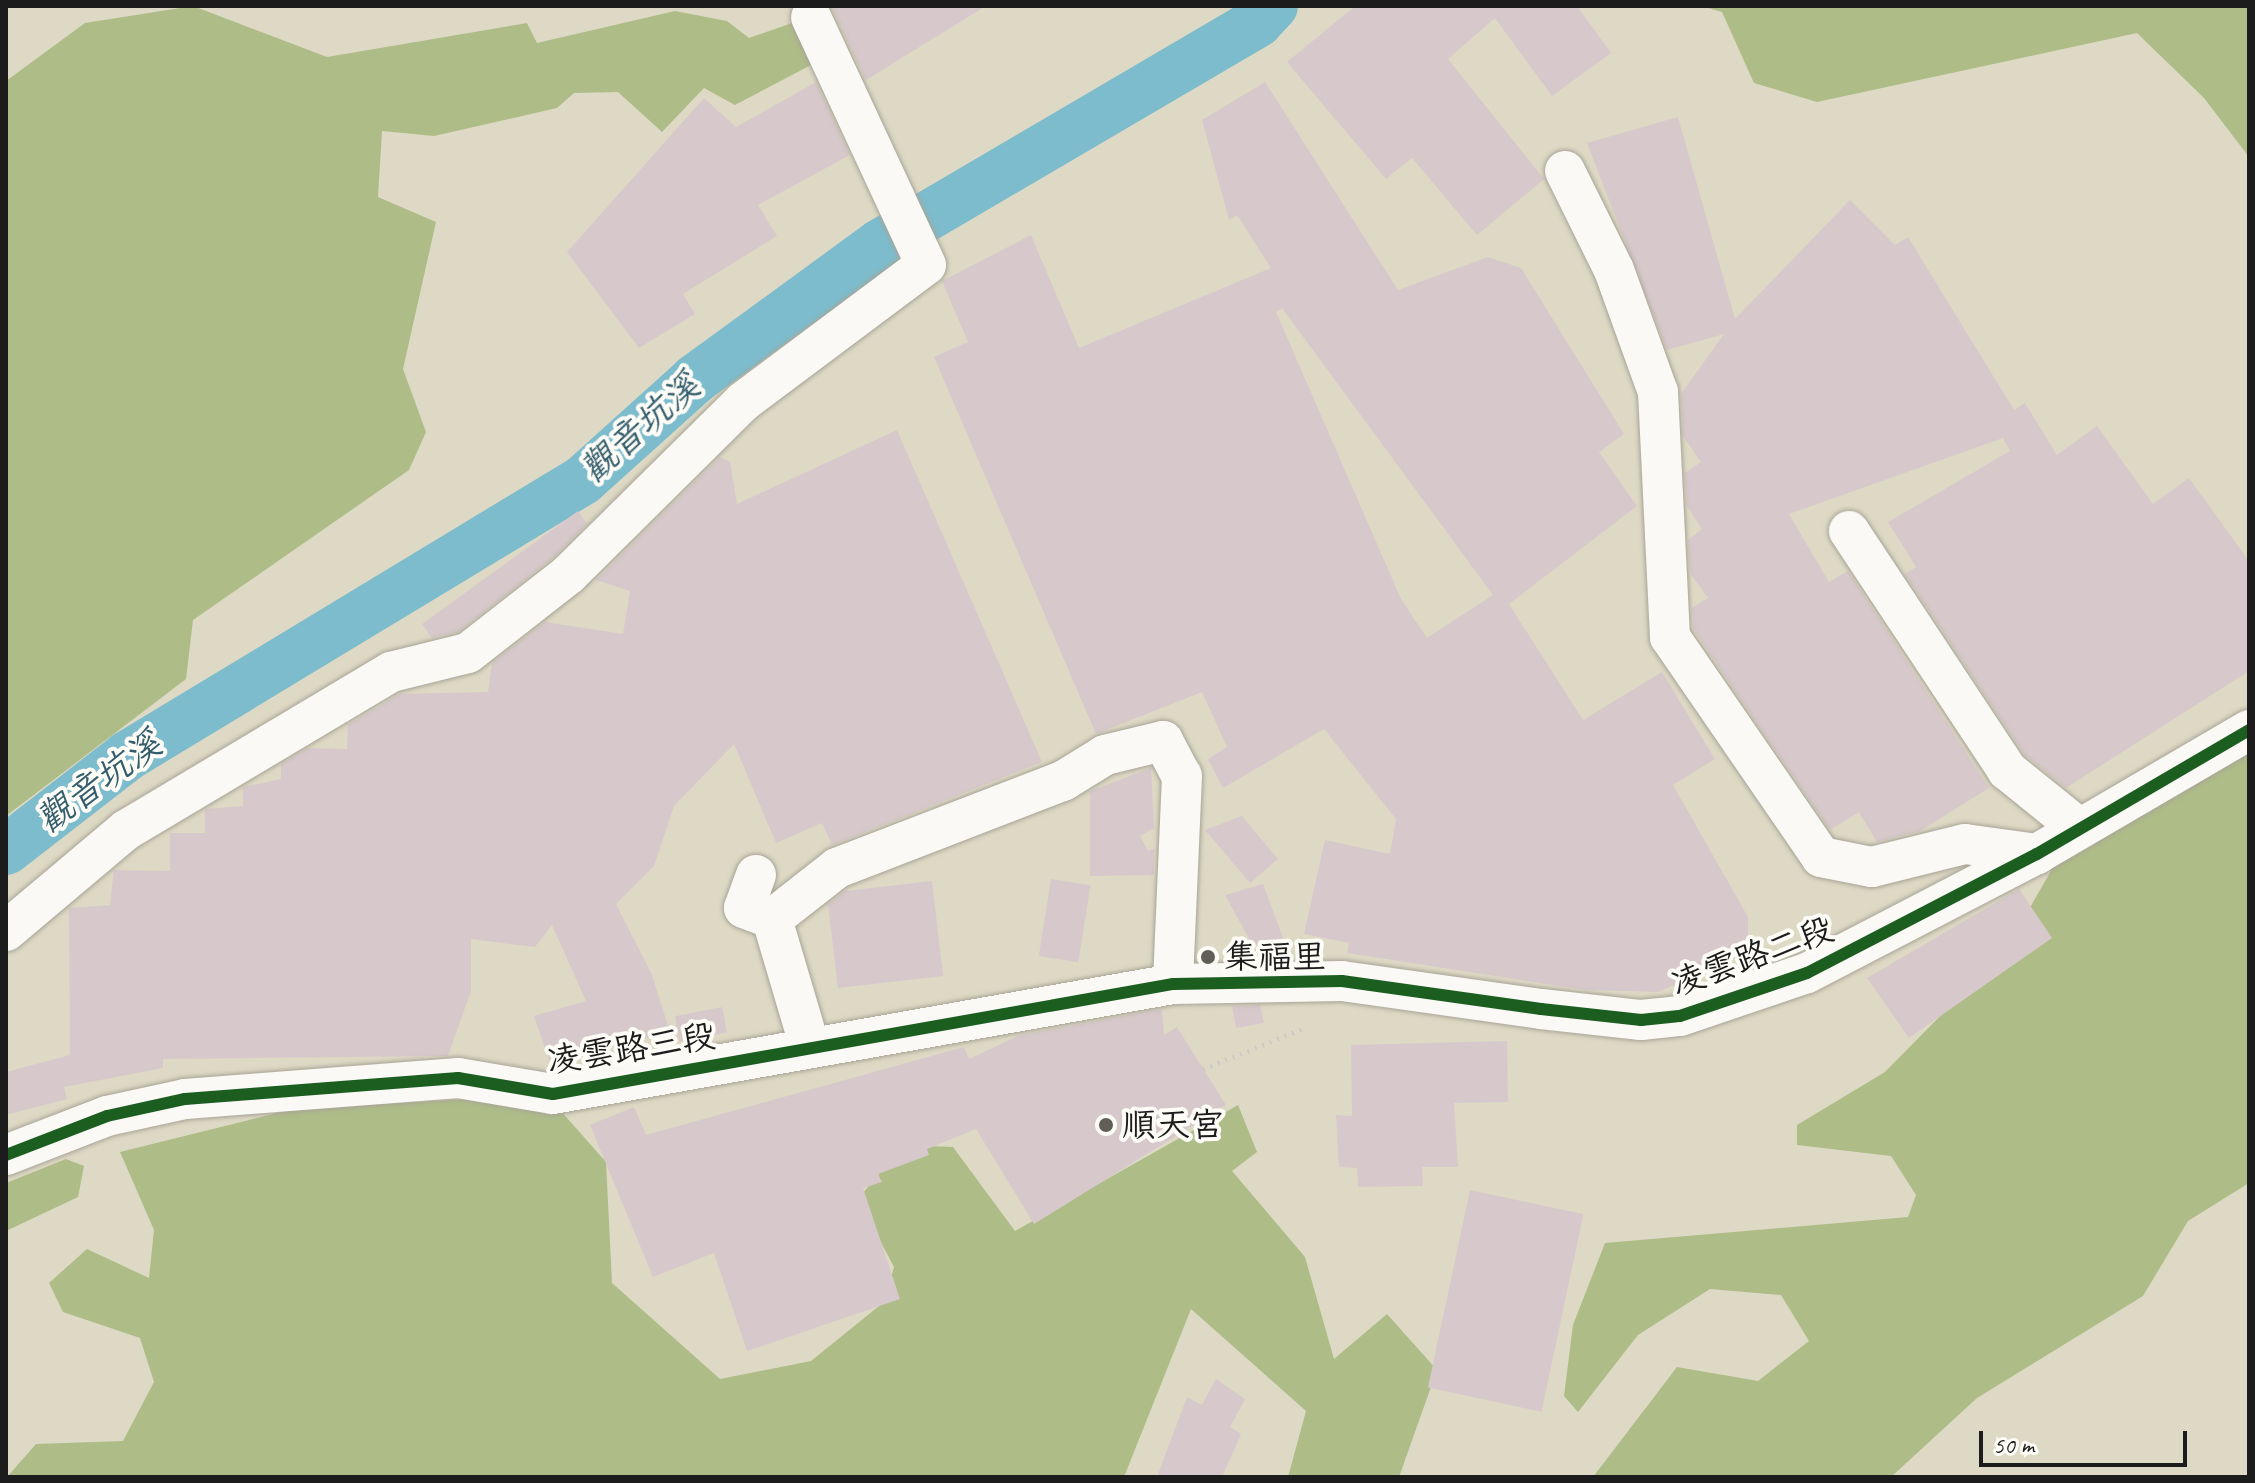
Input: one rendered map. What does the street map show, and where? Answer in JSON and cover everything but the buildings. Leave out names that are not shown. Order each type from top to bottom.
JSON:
[{"type":"street","points":[[6,931],[139,822],[391,672],[468,653],[569,574],[744,401],[926,265],[811,17]]},
{"type":"street","points":[[1565,171],[1614,270],[1658,392],[1670,637],[1785,805],[1821,857],[1872,867],[1965,844],[2037,854]]},
{"type":"street","points":[[1849,531],[2007,770],[2079,828]]},
{"type":"street","name":"凌雲路二段","points":[[1173,984],[1342,981],[1555,1011],[1680,1016],[1807,973],[2037,854],[2249,730]]},
{"type":"street","points":[[772,919],[837,868],[1063,781],[1105,755],[1163,741],[1182,776],[1173,984]]},
{"type":"street","points":[[756,875],[744,908],[772,919]]},
{"type":"street","points":[[772,919],[810,1047]]},
{"type":"street","name":"凌雲路三段","points":[[6,1155],[107,1116],[185,1099],[458,1078],[553,1094],[1173,984]]},
{"type":"path","points":[[1203,1069],[1304,1028]]},
{"type":"green space","points":[[193,6],[327,57],[527,23],[537,43],[675,11],[727,21],[749,38],[795,22],[813,64],[735,105],[704,88],[662,132],[618,92],[574,93],[557,108],[434,136],[382,131],[378,197],[436,222],[403,369],[426,432],[409,470],[193,620],[186,679],[6,816],[6,81],[85,23]]},
{"type":"green space","points":[[1701,6],[2249,6],[2249,157],[2204,98],[2137,33],[1817,102],[1754,83],[1722,12]]},
{"type":"green space","points":[[2249,749],[2249,1183],[2188,1221],[2143,1296],[1977,1398],[1891,1477],[1593,1477],[1677,1367],[1758,1381],[1809,1341],[1781,1295],[1710,1289],[1638,1335],[1578,1412],[1564,1396],[1573,1325],[1605,1243],[1908,1217],[1916,1195],[1891,1156],[1797,1145],[1797,1125],[1885,1072],[2007,948],[2056,862]]},
{"type":"green space","points":[[505,1097],[560,1110],[606,1162],[612,1283],[720,1379],[811,1361],[884,1302],[894,1267],[858,1199],[903,1145],[953,1147],[1015,1231],[1238,1105],[1257,1152],[1232,1171],[1305,1257],[1334,1359],[1387,1314],[1437,1370],[1399,1477],[1288,1477],[1306,1411],[1191,1309],[1124,1477],[7,1477],[36,1444],[123,1441],[154,1382],[140,1338],[63,1312],[49,1283],[87,1249],[149,1278],[154,1230],[120,1152],[293,1109]]},
{"type":"green space","points":[[66,1159],[84,1166],[78,1197],[6,1231],[6,1183]]},
{"type":"waterway","name":"觀音坑溪","points":[[6,850],[127,756],[583,480],[695,379],[880,244],[1258,22],[1273,6]]},
{"type":"cycle path","points":[[6,1155],[107,1116],[185,1099],[458,1078],[553,1094],[1173,984],[1342,981],[1641,1020],[1680,1016],[1807,973],[2037,854],[2249,730]]},
{"type":"place","name":"集福里","points":[[1208,957]]},
{"type":"place","name":"順天宮","points":[[1106,1125]]}]
